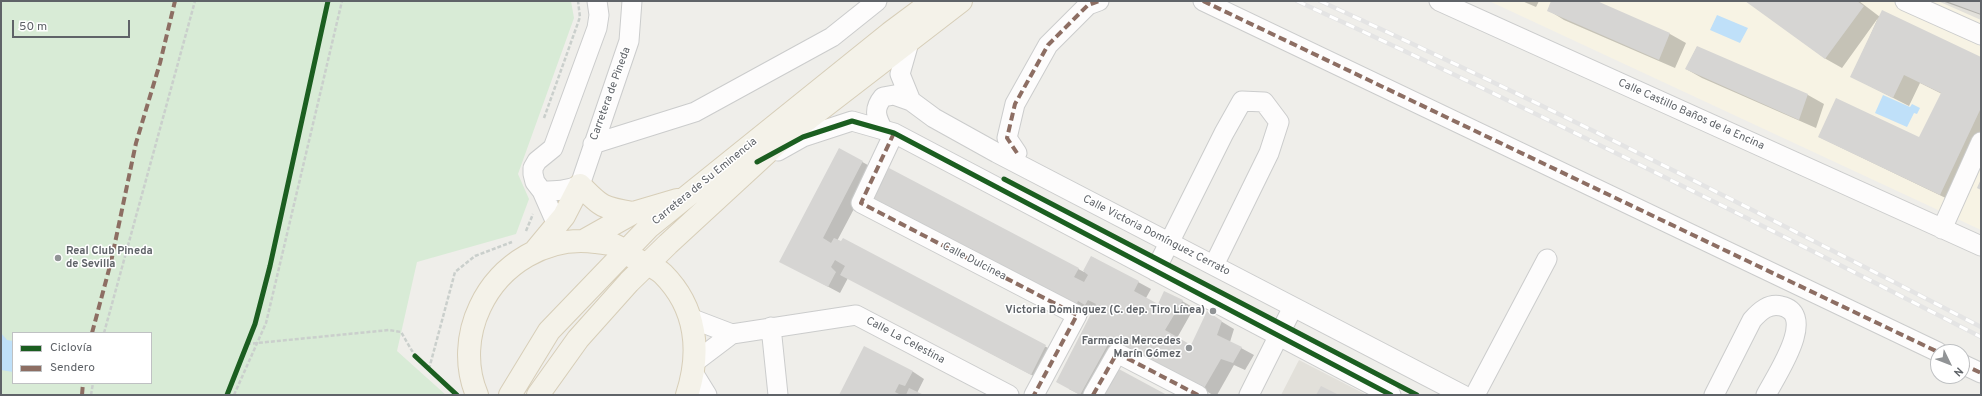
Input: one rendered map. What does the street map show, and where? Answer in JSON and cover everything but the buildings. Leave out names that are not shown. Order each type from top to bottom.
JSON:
[{"type":"main road","name":"Carretera de Su Eminencia","points":[[510,395],[549,331],[649,227],[890,33],[933,1]]},
{"type":"main road","name":"Carretera de Su Eminencia","points":[[538,395],[578,339],[647,265],[757,162],[782,139],[961,1]]},
{"type":"main road","points":[[580,185],[595,200],[606,208],[633,213]]},
{"type":"main road","points":[[474,391],[468,352],[473,321],[487,292],[508,268],[525,243],[557,225],[564,216],[580,185]]},
{"type":"main road","points":[[580,185],[578,209],[583,240]]},
{"type":"main road","points":[[583,240],[633,213],[687,197]]},
{"type":"main road","points":[[525,243],[559,243],[583,240],[614,245],[662,273],[679,294],[690,318],[696,346],[695,368],[687,395]]},
{"type":"street","points":[[557,225],[542,191],[535,182],[533,168],[537,161],[553,148],[597,28],[599,15],[597,1]]},
{"type":"street","name":"Carretera de Pineda","points":[[580,185],[592,144],[629,41],[632,1]]},
{"type":"street","points":[[592,144],[695,112],[832,37],[877,1]]},
{"type":"street","points":[[1017,153],[1007,138],[1015,104],[1048,45],[1088,5],[1099,1]]},
{"type":"street","points":[[1203,1],[1930,348]]},
{"type":"street","name":"Calle Castillo Baños de la Encina","points":[[1439,1],[1981,246]]},
{"type":"street","points":[[1905,1],[1981,35]]},
{"type":"street","points":[[910,39],[900,74],[911,101]]},
{"type":"street","points":[[889,131],[875,113],[878,103],[883,97],[894,95],[911,101]]},
{"type":"street","name":"Calle Victoria Domínguez Cerrato","points":[[911,101],[934,118],[997,153],[1463,395]]},
{"type":"street","points":[[1155,271],[1224,132],[1242,102],[1264,102],[1279,122],[1269,154],[1214,265]]},
{"type":"street","points":[[757,162],[803,137],[852,121],[889,131],[1391,395]]},
{"type":"street","name":"Calle Dulcinea","points":[[889,131],[860,203],[1077,315],[1034,395]]},
{"type":"street","points":[[1942,229],[1981,142]]},
{"type":"street","points":[[542,191],[558,192],[569,190],[580,185]]},
{"type":"street","points":[[1475,395],[1547,259]]},
{"type":"street","points":[[1714,395],[1752,320],[1761,311],[1771,305],[1782,306],[1790,310],[1796,318],[1798,327],[1794,342],[1766,395]]},
{"type":"street","points":[[1249,395],[1293,307]]},
{"type":"street","name":"Calle La Celestina","points":[[732,334],[856,315],[1009,395]]},
{"type":"street","points":[[690,318],[732,334],[695,368],[707,395]]},
{"type":"street","points":[[771,327],[778,395]]},
{"type":"street","points":[[1093,395],[1117,353],[1198,395]]},
{"type":"street","points":[[1970,368],[1981,373]]},
{"type":"path","points":[[104,332],[195,1]]},
{"type":"path","points":[[234,395],[266,323],[342,1]]},
{"type":"path","points":[[544,119],[580,17],[578,1]]},
{"type":"path","points":[[429,368],[455,272],[475,256],[525,243],[534,210]]},
{"type":"path","points":[[248,344],[389,330],[401,332],[415,356],[419,360]]},
{"type":"path","points":[[245,351],[250,337]]},
{"type":"path","points":[[424,364],[434,373]]},
{"type":"path","points":[[91,395],[93,384]]},
{"type":"path","points":[[227,395],[230,388]]},
{"type":"shaded area","points":[[1489,1],[1981,1],[1981,230]]},
{"type":"shaded area","points":[[1938,1],[1981,1],[1981,20]]},
{"type":"shaded area","points":[[1299,360],[1367,395],[1281,395]]},
{"type":"green space","points":[[1,1],[571,1],[574,18],[518,174],[529,199],[516,234],[417,262],[397,351],[446,395],[1,395]]},
{"type":"water","points":[[1717,15],[1748,28],[1740,43],[1710,30]]},
{"type":"water","points":[[1883,95],[1910,107],[1912,104],[1920,108],[1917,114],[1914,113],[1907,127],[1875,113]]},
{"type":"water","points":[[1,333],[7,340],[12,341],[12,372],[1,370]]},
{"type":"railway","points":[[1297,1],[1470,82],[1641,165],[1981,337]]},
{"type":"railway","points":[[1320,1],[1570,119],[1981,327]]},
{"type":"marked path","points":[[92,332],[111,262],[136,143],[160,63],[175,1]]},
{"type":"marked path","points":[[1017,153],[1007,138],[1015,104],[1048,45],[1088,5],[1099,1]]},
{"type":"marked path","points":[[1203,1],[1930,348]]},
{"type":"marked path","points":[[894,133],[861,203],[1077,315],[1034,395]]},
{"type":"marked path","points":[[1093,395],[1117,353],[1198,395]]},
{"type":"marked path","points":[[1970,368],[1981,373]]},
{"type":"marked path","points":[[82,395],[83,384]]},
{"type":"cycle path","points":[[227,395],[255,324],[270,266],[328,1]]},
{"type":"cycle path","points":[[757,162],[803,137],[852,121],[894,133],[1391,395]]},
{"type":"cycle path","points":[[1004,179],[1417,395]]},
{"type":"cycle path","points":[[415,356],[457,395]]},
{"type":"place","name":"Real Club Pineda de Sevilla","points":[[58,258]]},
{"type":"place","name":"Victoria Dominguez (C. dep. Tiro Línea)","points":[[1213,311]]},
{"type":"place","name":"Farmacia Mercedes Marín Gómez","points":[[1189,348]]}]
